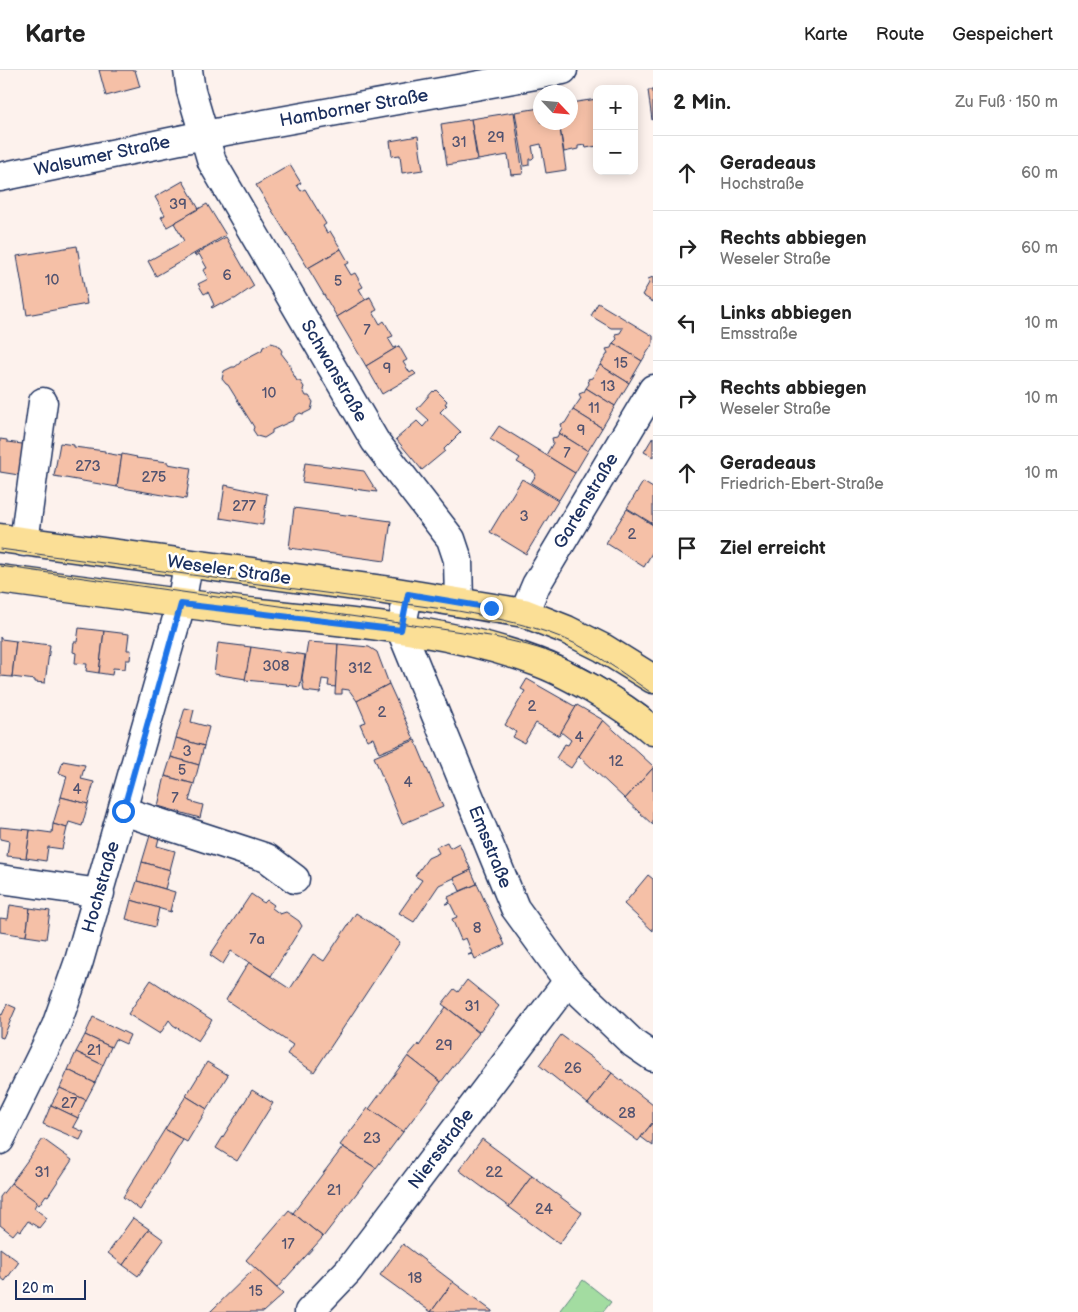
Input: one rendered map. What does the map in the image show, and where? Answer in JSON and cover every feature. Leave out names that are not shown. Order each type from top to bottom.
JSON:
[{"type":"main road","name":"Weseler Straße","points":[[12,540],[408,594],[524,614],[567,630],[603,648],[653,679]]},
{"type":"main road","points":[[0,579],[181,604],[401,630],[498,649],[539,662],[580,683],[616,703],[653,731]]},
{"type":"street","name":"Schwanstraße","points":[[188,70],[191,91],[212,162],[375,441],[451,539],[458,560],[459,602]]},
{"type":"street","name":"Hamborner Straße","points":[[204,135],[563,70]]},
{"type":"street","name":"Walsumer Straße","points":[[0,177],[204,135]]},
{"type":"street","name":"Gartenstraße","points":[[524,614],[536,585],[653,390]]},
{"type":"street","points":[[12,540],[43,402]]},
{"type":"street","name":"Hochstraße","points":[[0,1140],[56,1026],[79,961],[100,893],[181,604],[188,565]]},
{"type":"street","points":[[401,630],[408,594]]},
{"type":"street","name":"Emsstraße","points":[[401,630],[515,908],[568,981],[634,1044],[653,1057]]},
{"type":"street","points":[[123,811],[267,858],[294,879]]},
{"type":"street","points":[[0,879],[100,893]]},
{"type":"street","name":"Niersstraße","points":[[309,1312],[349,1270],[568,981]]},
{"type":"green space","points":[[583,1280],[611,1302],[603,1312],[562,1312],[560,1310]]},
{"type":"building","points":[[99,70],[135,70],[140,87],[106,96]]},
{"type":"building","points":[[648,90],[653,90],[653,120],[652,120]]},
{"type":"building","points":[[593,100],[593,147],[586,148],[585,145],[578,146],[578,149],[564,152],[560,130],[578,130],[578,102]]},
{"type":"building","points":[[533,109],[533,130],[560,130],[566,170],[546,173],[541,144],[532,146],[534,157],[529,159],[529,165],[524,166],[515,112]]},
{"type":"building","points":[[514,112],[523,174],[511,175],[508,155],[478,160],[471,119]]},
{"type":"building","points":[[471,119],[477,160],[447,165],[441,124]]},
{"type":"building","points":[[418,136],[423,170],[402,173],[400,155],[392,156],[390,141]]},
{"type":"building","points":[[290,165],[301,183],[297,185],[301,191],[305,189],[326,224],[323,226],[327,233],[330,231],[341,249],[308,268],[256,185]]},
{"type":"building","points":[[183,181],[199,209],[167,227],[161,217],[165,215],[155,197]]},
{"type":"building","points":[[207,204],[226,235],[156,276],[148,261],[184,241],[174,223]]},
{"type":"building","points":[[226,237],[254,286],[235,299],[212,308],[214,305],[208,292],[204,294],[198,284],[208,279],[203,270],[207,268],[199,254],[194,255]]},
{"type":"building","points":[[77,246],[87,304],[27,315],[17,256]]},
{"type":"building","points":[[341,249],[349,263],[345,265],[351,275],[355,273],[363,287],[359,289],[365,299],[370,297],[337,317],[308,268]]},
{"type":"building","points":[[653,277],[653,302],[642,295],[649,283],[648,279]]},
{"type":"building","points":[[370,297],[377,310],[373,312],[380,324],[384,321],[393,336],[388,338],[394,348],[399,346],[366,366],[337,317]]},
{"type":"building","points":[[598,303],[653,336],[653,343],[642,361],[613,343],[617,339],[615,334],[620,333],[623,328],[611,328],[591,316]]},
{"type":"building","points":[[271,343],[278,345],[282,351],[281,353],[291,366],[290,368],[297,381],[300,381],[304,387],[303,390],[306,396],[309,396],[313,402],[311,410],[303,414],[300,413],[294,417],[294,420],[272,430],[272,433],[264,438],[257,436],[253,430],[254,427],[228,385],[222,379],[224,371],[235,367],[241,361]]},
{"type":"building","points":[[613,343],[642,361],[629,383],[600,365],[608,353],[606,349],[611,348]]},
{"type":"building","points":[[399,346],[407,360],[403,362],[410,373],[413,371],[416,374],[382,394],[366,366]]},
{"type":"building","points":[[600,365],[629,383],[615,406],[586,388],[589,384],[588,379],[592,378]]},
{"type":"building","points":[[586,388],[615,406],[602,428],[573,410],[581,398],[579,394],[584,392]]},
{"type":"building","points":[[436,390],[447,401],[445,404],[447,405],[440,412],[461,432],[444,449],[445,451],[422,470],[396,439],[417,421],[423,427],[429,420],[417,409]]},
{"type":"building","points":[[573,410],[602,428],[588,451],[559,433],[562,428],[561,424],[565,423]]},
{"type":"building","points":[[499,426],[575,473],[559,500],[531,483],[536,475],[534,472],[517,462],[520,458],[490,439]]},
{"type":"building","points":[[559,433],[588,451],[575,473],[546,455],[553,443],[552,438],[557,437]]},
{"type":"building","points":[[653,437],[653,457],[644,452]]},
{"type":"building","points":[[0,439],[7,440],[7,442],[30,445],[25,476],[0,472]]},
{"type":"building","points":[[60,443],[122,456],[117,487],[54,476]]},
{"type":"building","points":[[122,454],[191,468],[186,499],[117,487]]},
{"type":"building","points":[[305,463],[364,471],[377,492],[302,482]]},
{"type":"building","points":[[522,479],[558,501],[526,554],[490,532]]},
{"type":"building","points":[[643,482],[653,488],[653,524],[627,508]]},
{"type":"building","points":[[225,485],[267,494],[263,525],[220,518]]},
{"type":"building","points":[[294,508],[391,521],[385,561],[289,548]]},
{"type":"building","points":[[627,509],[653,525],[653,551],[644,567],[606,543]]},
{"type":"building","points":[[79,628],[104,631],[99,673],[86,671],[87,664],[75,663],[74,642],[77,642]]},
{"type":"building","points":[[104,631],[129,634],[127,650],[131,650],[130,660],[126,660],[125,669],[113,668],[112,675],[99,673]]},
{"type":"building","points":[[0,637],[1,639],[16,641],[12,677],[0,676]]},
{"type":"building","points":[[16,641],[50,645],[45,683],[12,677]]},
{"type":"building","points":[[308,642],[338,644],[336,687],[328,686],[329,680],[322,679],[320,693],[304,691],[302,678]]},
{"type":"building","points":[[218,643],[251,647],[246,679],[214,674]]},
{"type":"building","points":[[338,644],[369,647],[377,652],[389,684],[357,701],[349,690],[342,689],[342,694],[335,694]]},
{"type":"building","points":[[251,647],[305,655],[300,687],[245,680]]},
{"type":"building","points":[[527,679],[576,707],[559,736],[536,723],[524,743],[513,737],[516,732],[505,725],[525,691],[521,689]]},
{"type":"building","points":[[389,684],[414,739],[379,753],[373,738],[367,740],[360,724],[366,722],[357,701]]},
{"type":"building","points":[[577,705],[603,720],[571,768],[556,758],[565,744],[568,745],[571,740],[561,732]]},
{"type":"building","points":[[185,708],[194,710],[191,722],[209,727],[204,746],[176,738]]},
{"type":"building","points":[[603,720],[653,766],[625,799],[579,756]]},
{"type":"building","points":[[176,738],[204,746],[199,765],[171,757]]},
{"type":"building","points":[[415,740],[443,807],[402,824],[374,757]]},
{"type":"building","points":[[171,757],[199,765],[194,784],[165,776]]},
{"type":"building","points":[[63,761],[85,765],[81,779],[94,782],[88,804],[61,797],[67,776],[59,773]]},
{"type":"building","points":[[653,768],[653,825],[625,799]]},
{"type":"building","points":[[165,776],[194,784],[189,801],[203,805],[200,818],[158,806]]},
{"type":"building","points":[[61,797],[88,804],[82,826],[69,822],[67,828],[53,824]]},
{"type":"building","points":[[53,824],[67,828],[62,849],[48,847],[46,861],[26,858],[30,830],[52,833]]},
{"type":"building","points":[[0,827],[30,830],[26,858],[7,856],[9,841],[0,839]]},
{"type":"building","points":[[151,832],[160,834],[157,846],[175,851],[170,870],[142,862]]},
{"type":"building","points":[[447,842],[450,848],[459,843],[471,870],[439,885],[414,922],[399,913],[422,880],[415,876],[428,858],[439,853],[436,847]]},
{"type":"building","points":[[142,862],[170,870],[165,889],[137,881]]},
{"type":"building","points":[[471,870],[477,884],[460,891],[454,878]]},
{"type":"building","points":[[648,875],[653,879],[653,931],[624,904]]},
{"type":"building","points":[[137,881],[175,892],[170,911],[172,911],[171,912],[131,900]]},
{"type":"building","points":[[477,884],[505,945],[475,959],[473,954],[468,955],[472,953],[466,938],[461,940],[452,919],[457,917],[450,903],[445,904],[450,902],[448,897]]},
{"type":"building","points":[[251,894],[264,903],[267,900],[274,905],[272,908],[280,914],[286,912],[299,921],[302,926],[271,976],[231,951],[223,964],[210,955]]},
{"type":"building","points":[[131,900],[159,908],[155,927],[126,919]]},
{"type":"building","points":[[10,905],[30,908],[26,936],[0,932],[0,918],[8,919]]},
{"type":"building","points":[[30,908],[50,911],[46,939],[26,936]]},
{"type":"building","points":[[356,913],[400,942],[314,1072],[287,1054],[293,1045],[226,1000],[249,962],[290,989],[313,954],[324,961]]},
{"type":"building","points":[[151,980],[212,1020],[198,1041],[173,1025],[169,1020],[160,1034],[128,1014]]},
{"type":"building","points":[[467,980],[499,1006],[479,1032],[442,1004],[454,989],[458,992]]},
{"type":"building","points":[[7,1004],[16,1008],[3,1038],[0,1037],[0,1014],[2,1015]]},
{"type":"building","points":[[446,1007],[479,1033],[441,1082],[408,1056],[418,1044],[419,1046]]},
{"type":"building","points":[[93,1017],[130,1035],[126,1044],[115,1039],[111,1047],[85,1035]]},
{"type":"building","points":[[85,1035],[111,1047],[103,1065],[76,1052]]},
{"type":"building","points":[[561,1035],[612,1073],[588,1104],[539,1065]]},
{"type":"building","points":[[76,1052],[103,1065],[95,1083],[68,1070]]},
{"type":"building","points":[[408,1056],[441,1082],[403,1132],[369,1109]]},
{"type":"building","points":[[207,1062],[228,1075],[207,1109],[186,1096]]},
{"type":"building","points":[[68,1070],[95,1083],[86,1100],[60,1088]]},
{"type":"building","points":[[612,1073],[653,1105],[653,1122],[638,1141],[588,1104]]},
{"type":"building","points":[[60,1088],[86,1100],[78,1118],[51,1105]]},
{"type":"building","points":[[252,1090],[273,1103],[237,1161],[216,1148]]},
{"type":"building","points":[[186,1096],[207,1109],[187,1142],[165,1129]]},
{"type":"building","points":[[51,1105],[78,1118],[73,1127],[84,1132],[80,1140],[43,1124]]},
{"type":"building","points":[[368,1108],[403,1132],[376,1168],[340,1145]]},
{"type":"building","points":[[653,1122],[653,1146],[641,1137]]},
{"type":"building","points":[[165,1129],[183,1140],[140,1210],[123,1197]]},
{"type":"building","points":[[43,1139],[72,1160],[48,1196],[46,1195],[39,1205],[11,1183]]},
{"type":"building","points":[[482,1139],[532,1176],[509,1207],[459,1170]]},
{"type":"building","points":[[343,1147],[376,1168],[323,1237],[293,1213]]},
{"type":"building","points":[[532,1176],[582,1213],[559,1244],[509,1207]]},
{"type":"building","points":[[11,1183],[37,1202],[34,1208],[47,1218],[39,1228],[28,1221],[21,1231],[18,1229],[13,1235],[0,1225],[0,1197]]},
{"type":"building","points":[[289,1210],[323,1237],[277,1288],[246,1260]]},
{"type":"building","points":[[133,1218],[149,1229],[123,1265],[108,1253]]},
{"type":"building","points":[[149,1229],[164,1240],[138,1276],[123,1265]]},
{"type":"building","points":[[403,1244],[453,1282],[431,1312],[380,1275]]},
{"type":"building","points":[[0,1248],[19,1262],[5,1281],[0,1277]]},
{"type":"building","points":[[255,1268],[283,1294],[263,1312],[210,1312]]},
{"type":"building","points":[[453,1282],[492,1311],[492,1312],[431,1312]]},
{"type":"tram line","points":[[0,549],[458,611],[503,620],[534,628],[576,644],[606,661],[653,694]]},
{"type":"tram line","points":[[0,566],[490,636],[537,648],[576,663],[610,682],[653,712]]},
{"type":"route","points":[[123,811],[181,604],[401,630],[408,594],[491,608]]}]
